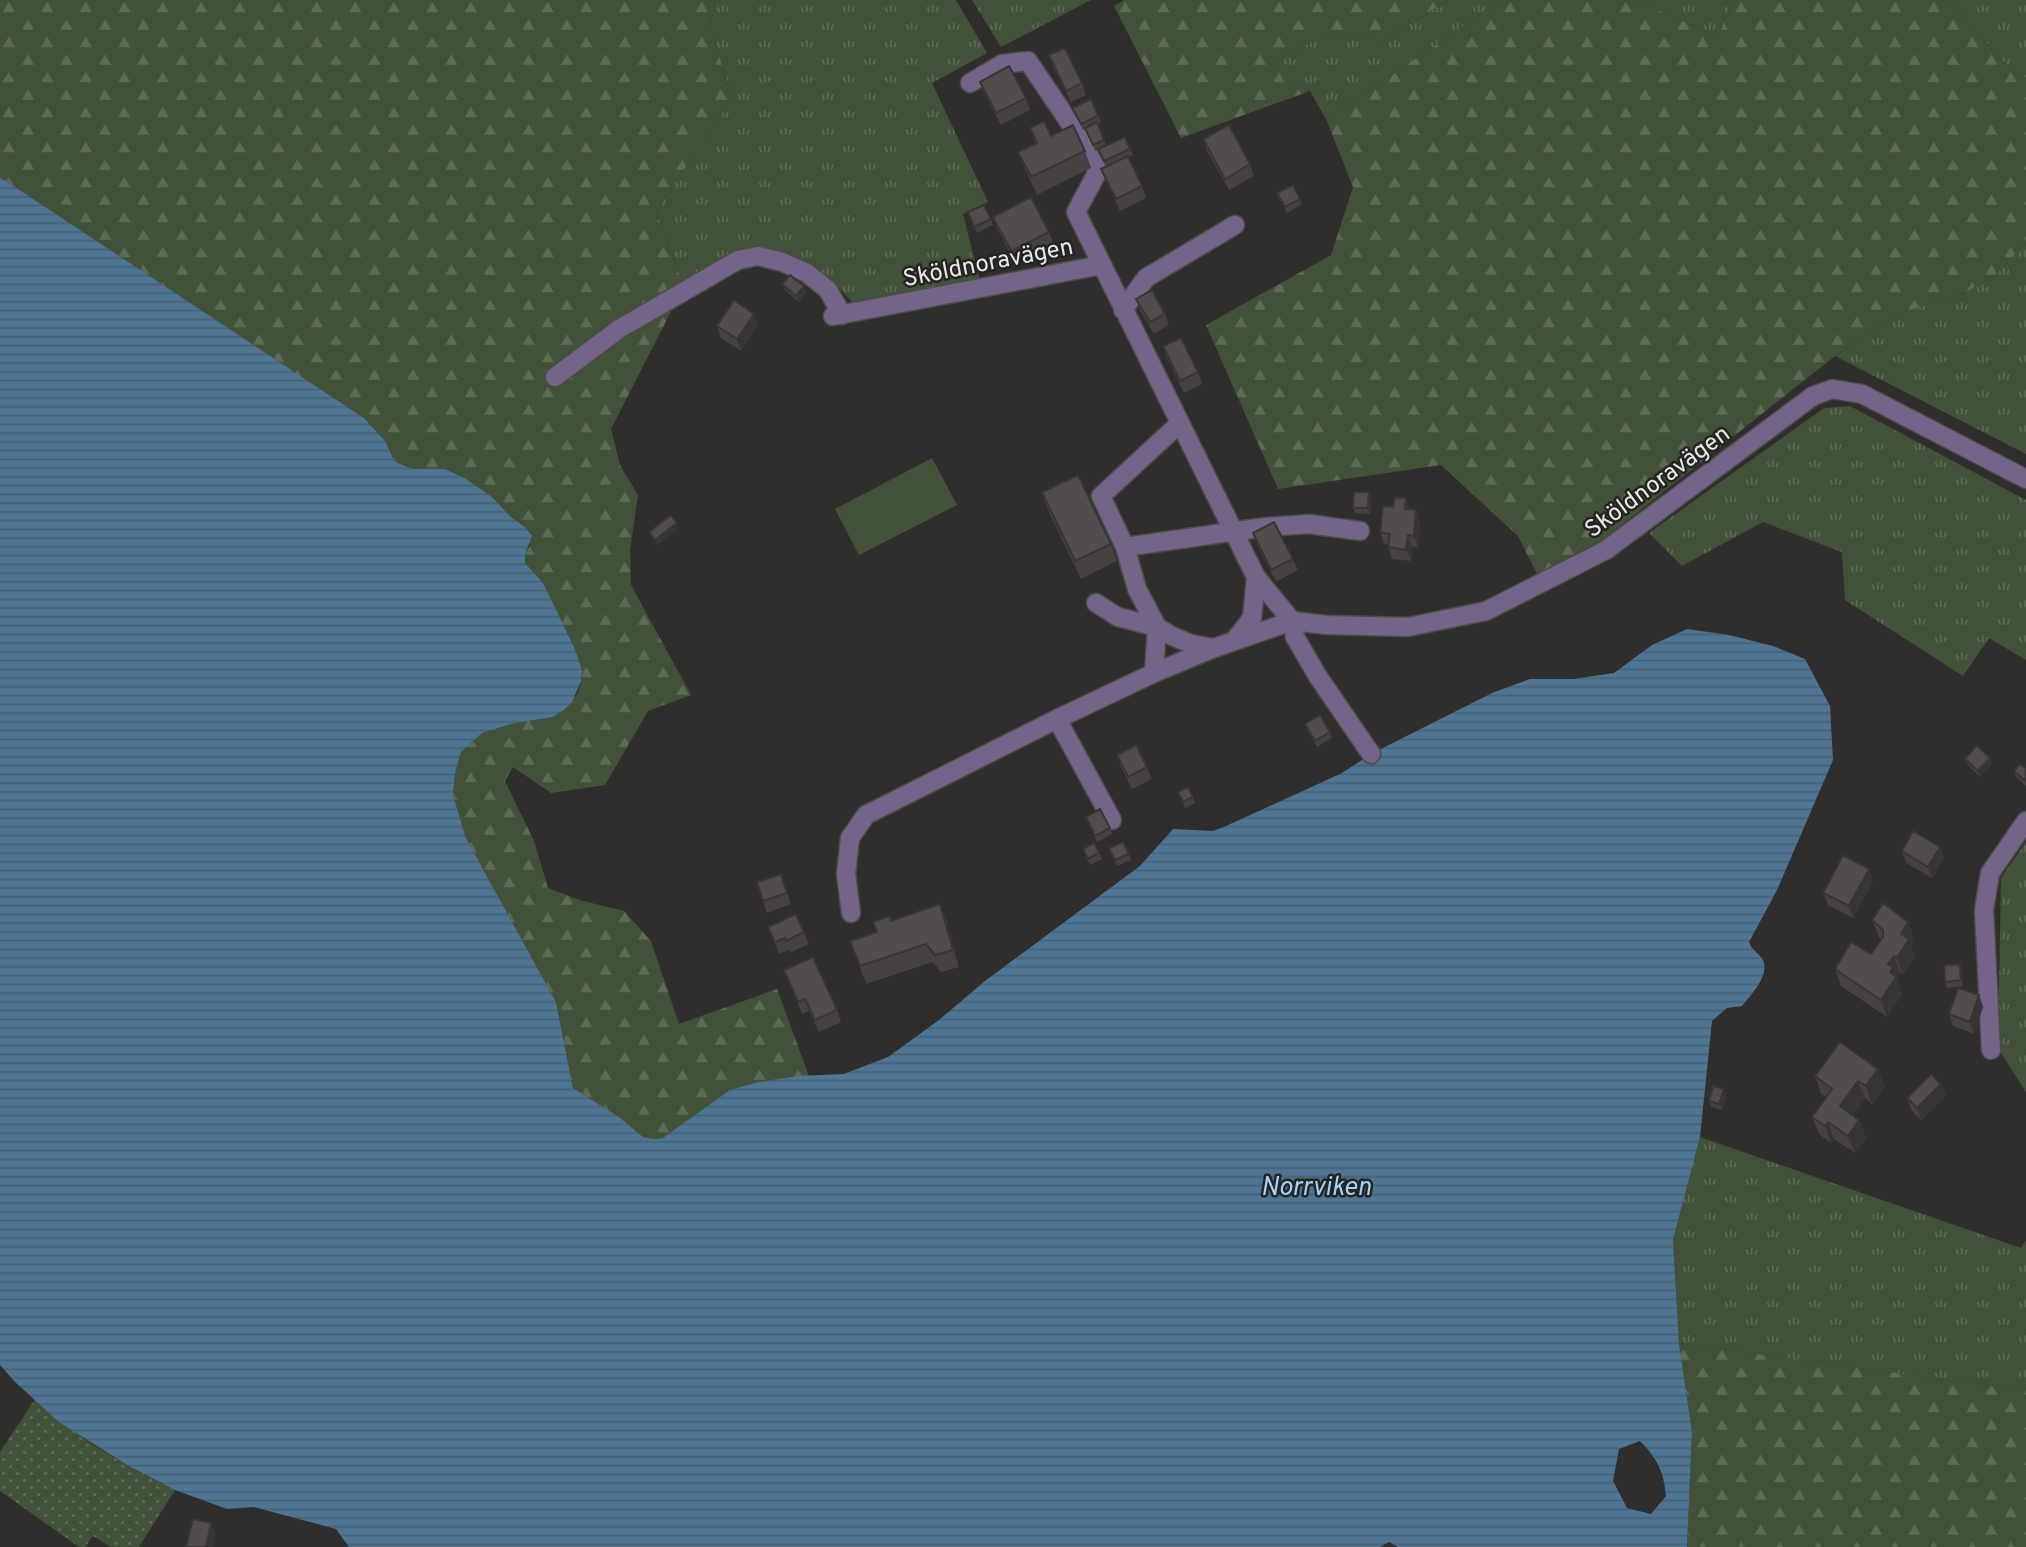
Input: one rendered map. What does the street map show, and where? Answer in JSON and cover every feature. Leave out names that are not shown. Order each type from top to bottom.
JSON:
[{"type":"street","points":[[970,83],[1002,64],[1028,61],[1076,132],[1098,171],[1076,212],[1102,265]]},
{"type":"street","points":[[1123,310],[1146,278],[1234,225]]},
{"type":"street","name":"Sköldnoravägen","points":[[555,377],[620,329],[738,260],[758,256],[782,262],[807,273],[828,290],[836,316],[1102,265],[1256,577],[1293,621]]},
{"type":"street","name":"Sköldnoravägen","points":[[851,913],[846,874],[850,838],[866,815],[1154,673],[1214,648],[1293,621],[1327,625],[1408,627],[1486,611],[1606,550],[1814,396],[1832,389],[1862,394],[2026,479]]},
{"type":"street","points":[[1154,673],[1157,627],[1137,589],[1125,547],[1101,496],[1180,423]]},
{"type":"street","points":[[1125,547],[1265,527],[1309,524],[1360,531]]},
{"type":"street","points":[[1234,641],[1252,618],[1256,577]]},
{"type":"street","points":[[1096,603],[1118,617],[1157,627],[1191,644],[1214,648]]},
{"type":"street","points":[[1293,621],[1295,637],[1317,675],[1371,754]]},
{"type":"street","points":[[1057,719],[1112,820]]},
{"type":"street","points":[[1991,1050],[1984,911],[1990,873],[2026,821]]},
{"type":"green space","points":[[0,0],[716,0],[710,25],[732,98],[656,211],[684,286],[611,429],[620,465],[638,495],[630,550],[631,585],[691,695],[648,711],[605,785],[551,793],[513,767],[505,781],[534,841],[548,888],[579,900],[624,911],[651,941],[679,1024],[777,989],[809,1076],[798,1076],[698,1115],[663,1138],[653,1139],[643,1137],[619,1117],[573,1088],[556,1002],[466,838],[453,795],[461,752],[482,733],[511,724],[553,717],[564,710],[578,693],[582,670],[575,649],[543,583],[525,563],[525,555],[530,545],[525,527],[492,497],[445,469],[412,469],[395,462],[385,441],[364,418],[0,177]]},
{"type":"green space","points":[[716,0],[956,0],[987,53],[932,83],[988,202],[963,214],[980,281],[857,307],[813,267],[757,251],[684,286],[656,211],[732,98],[710,25]]},
{"type":"green space","points":[[972,0],[1091,0],[1001,47]]},
{"type":"green space","points":[[1124,0],[1449,0],[1381,41],[1328,32],[1275,62],[1283,81],[1310,91],[1181,138],[1114,6]]},
{"type":"green space","points":[[1449,0],[1502,0],[1326,119],[1310,91],[1282,81],[1275,62],[1328,32],[1381,41]]},
{"type":"green space","points":[[1502,0],[1636,0],[1718,37],[1732,0],[1947,0],[2009,67],[2026,78],[2026,243],[1996,274],[1963,294],[1897,314],[1835,356],[1604,539],[1537,574],[1518,536],[1441,465],[1278,489],[1206,325],[1331,255],[1353,187],[1326,119]]},
{"type":"green space","points":[[1636,0],[1732,0],[1718,37]]},
{"type":"green space","points":[[1947,0],[2026,0],[2026,78],[2009,67]]},
{"type":"green space","points":[[2026,243],[2026,454],[1835,356],[1897,314],[1963,294],[1996,274]]},
{"type":"green space","points":[[1850,406],[2026,500],[2026,660],[1989,638],[1963,676],[1845,600],[1842,552],[1763,522],[1682,566],[1649,533],[1824,408]]},
{"type":"green space","points":[[932,458],[957,505],[859,555],[835,509]]},
{"type":"green space","points":[[2026,842],[2026,1092],[1998,1048],[2001,878]]},
{"type":"green space","points":[[1700,1137],[2021,1248],[2026,1240],[2026,1391],[1679,1343],[1673,1240]]},
{"type":"green space","points":[[1679,1343],[2026,1391],[2026,1547],[1687,1547],[1692,1432]]},
{"type":"green space","points":[[35,1399],[67,1426],[102,1450],[175,1490],[139,1547],[111,1547],[93,1536],[85,1547],[79,1547],[0,1491],[0,1452]]},
{"type":"water","name":"Norrviken","points":[[0,177],[364,418],[385,441],[395,462],[413,469],[445,469],[466,479],[492,497],[532,536],[525,563],[543,583],[575,649],[582,670],[581,681],[572,702],[553,717],[511,724],[482,733],[461,752],[453,795],[466,838],[556,1002],[573,1088],[619,1117],[643,1137],[663,1138],[730,1090],[798,1076],[844,1074],[888,1057],[1140,866],[1173,829],[1213,831],[1226,826],[1342,773],[1371,754],[1492,693],[1530,679],[1573,679],[1614,673],[1652,645],[1687,629],[1729,635],[1773,646],[1805,659],[1830,706],[1833,760],[1777,890],[1749,942],[1763,960],[1762,978],[1742,1006],[1727,1008],[1712,1021],[1700,1137],[1673,1240],[1679,1343],[1692,1432],[1687,1547],[1398,1547],[1389,1542],[1380,1547],[349,1547],[336,1529],[254,1507],[227,1509],[175,1490],[127,1465],[59,1422],[0,1365]],"holes":[[[1640,1441],[1661,1473],[1666,1496],[1651,1514],[1627,1508],[1613,1481],[1619,1449]]]},
{"type":"building","points":[[1065,48],[1082,83],[1066,91],[1049,55]]},
{"type":"building","points":[[1009,66],[1026,98],[996,113],[980,82]]},
{"type":"building","points":[[1091,99],[1098,116],[1081,124],[1072,108]]},
{"type":"building","points":[[1044,121],[1051,136],[1073,125],[1085,151],[1031,177],[1018,152],[1037,143],[1030,128]]},
{"type":"building","points":[[1097,122],[1104,140],[1093,145],[1085,128]]},
{"type":"building","points":[[1229,125],[1250,164],[1225,179],[1203,139]]},
{"type":"building","points":[[1125,137],[1130,149],[1104,161],[1098,149]]},
{"type":"building","points":[[1128,156],[1142,186],[1116,199],[1101,169]]},
{"type":"building","points":[[1293,185],[1300,199],[1285,207],[1277,193]]},
{"type":"building","points":[[1031,197],[1049,232],[1011,251],[993,217]]},
{"type":"building","points":[[984,205],[991,219],[974,227],[968,212]]},
{"type":"building","points":[[790,275],[804,286],[796,296],[782,284]]},
{"type":"building","points":[[1152,290],[1165,314],[1150,322],[1136,299]]},
{"type":"building","points":[[734,300],[754,314],[737,339],[717,326]]},
{"type":"building","points":[[1181,338],[1198,372],[1180,381],[1163,346]]},
{"type":"building","points":[[1078,475],[1111,544],[1075,561],[1042,492]]},
{"type":"building","points":[[1354,492],[1369,492],[1368,508],[1353,508]]},
{"type":"building","points":[[1395,497],[1406,498],[1405,509],[1416,510],[1414,536],[1408,535],[1406,550],[1388,547],[1390,534],[1380,532],[1383,506],[1393,507]]},
{"type":"building","points":[[671,515],[677,523],[655,540],[649,532]]},
{"type":"building","points":[[1274,522],[1293,559],[1271,570],[1253,533]]},
{"type":"building","points":[[1320,715],[1330,732],[1315,741],[1305,724]]},
{"type":"building","points":[[1136,745],[1147,767],[1128,777],[1117,755]]},
{"type":"building","points":[[1977,745],[1990,758],[1978,771],[1965,759]]},
{"type":"building","points":[[2020,764],[2026,769],[2024,780],[2014,771]]},
{"type":"building","points":[[1188,787],[1193,797],[1183,802],[1178,792]]},
{"type":"building","points":[[1100,809],[1110,828],[1095,836],[1086,817]]},
{"type":"building","points":[[1913,831],[1940,847],[1928,867],[1902,851]]},
{"type":"building","points":[[1123,842],[1129,854],[1115,860],[1109,848]]},
{"type":"building","points":[[1094,843],[1099,853],[1088,859],[1083,849]]},
{"type":"building","points":[[1843,855],[1869,869],[1849,906],[1823,893]]},
{"type":"building","points":[[781,874],[787,893],[763,901],[757,882]]},
{"type":"building","points":[[1883,903],[1908,922],[1901,934],[1909,939],[1897,958],[1894,956],[1888,964],[1893,967],[1890,972],[1896,977],[1881,1000],[1835,969],[1851,942],[1871,954],[1883,937],[1883,930],[1872,920]]},
{"type":"building","points":[[940,904],[953,950],[935,955],[926,944],[860,966],[850,941],[877,932],[873,922],[890,916],[891,921]]},
{"type":"building","points":[[796,914],[804,932],[786,941],[785,938],[775,942],[768,927]]},
{"type":"building","points":[[813,957],[837,1010],[815,1020],[805,999],[798,1002],[784,970]]},
{"type":"building","points":[[1960,964],[1961,980],[1945,982],[1944,965]]},
{"type":"building","points":[[1958,988],[1979,995],[1970,1022],[1949,1014]]},
{"type":"building","points":[[1840,1042],[1878,1069],[1866,1086],[1858,1081],[1840,1106],[1859,1120],[1848,1136],[1828,1122],[1825,1126],[1812,1117],[1832,1089],[1815,1076]]},
{"type":"building","points":[[1931,1074],[1941,1084],[1917,1108],[1907,1098]]},
{"type":"building","points":[[1713,1086],[1724,1089],[1719,1104],[1709,1101]]},
{"type":"building","points":[[193,1519],[211,1523],[206,1547],[186,1547]]}]
